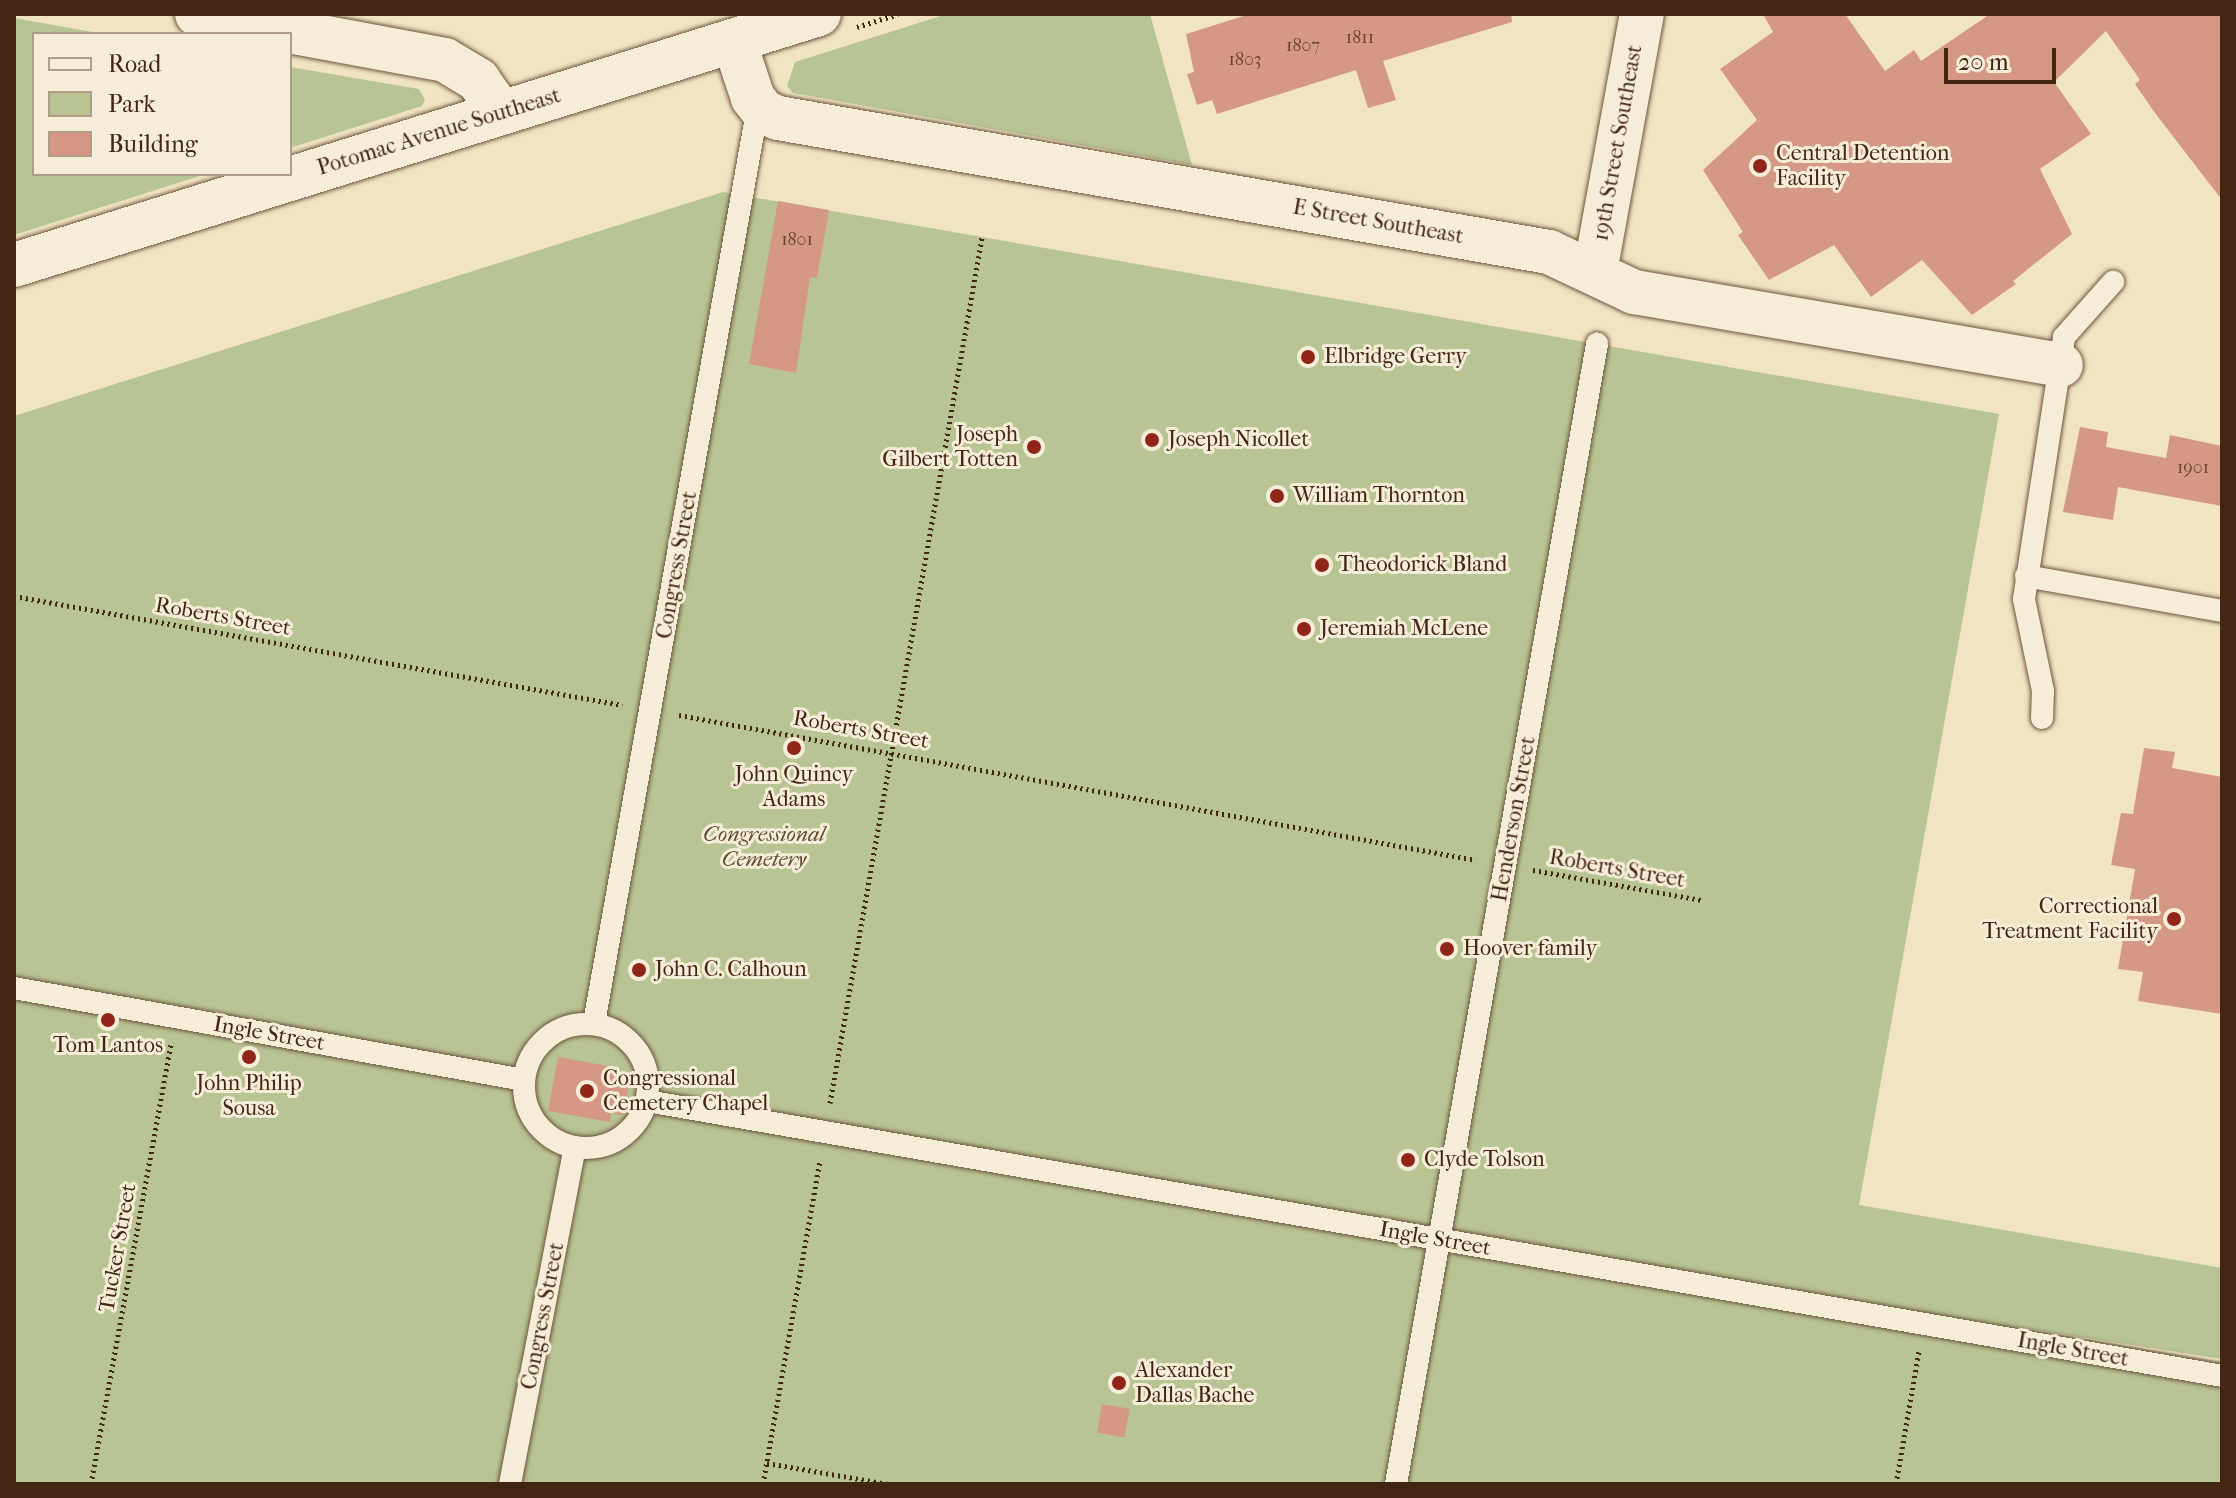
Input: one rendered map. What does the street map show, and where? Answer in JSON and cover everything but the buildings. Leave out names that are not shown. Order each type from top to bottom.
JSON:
[{"type":"street","points":[[197,14],[445,60],[478,80],[500,112]]},
{"type":"street","name":"Potomac Avenue Southeast","points":[[14,265],[761,28],[819,14]]},
{"type":"street","name":"19th Street Southeast","points":[[1595,272],[1642,14]]},
{"type":"street","points":[[758,106],[761,28]]},
{"type":"street","name":"E Street Southeast","points":[[758,106],[791,121],[1549,252],[1634,292],[2061,365]]},
{"type":"lane","name":"Congress Street","points":[[594,1023],[758,106]]},
{"type":"lane","points":[[2042,718],[2043,691],[2026,628],[2026,576],[2064,337],[2113,282]]},
{"type":"lane","name":"Henderson Street","points":[[1396,1484],[1597,344]]},
{"type":"lane","points":[[2026,576],[2222,611]]},
{"type":"lane","name":"Ingle Street","points":[[14,988],[524,1080]]},
{"type":"lane","points":[[594,1023],[632,1042],[649,1080],[647,1101],[640,1119],[612,1143],[575,1147],[542,1130],[525,1098],[524,1080],[539,1044],[574,1024],[594,1023]]},
{"type":"lane","name":"Ingle Street","points":[[647,1101],[2222,1376]]},
{"type":"lane","name":"Congress Street","points":[[510,1484],[575,1147]]},
{"type":"path","points":[[763,1484],[982,237]]},
{"type":"path","name":"Roberts Street","points":[[14,596],[1702,900]]},
{"type":"path","name":"Tucker Street","points":[[91,1484],[175,1017]]},
{"type":"path","points":[[1896,1484],[1924,1324]]},
{"type":"path","points":[[767,1463],[889,1484]]},
{"type":"green space","points":[[947,14],[1150,14],[1192,165],[793,93],[787,86],[795,62]]},
{"type":"green space","points":[[14,18],[93,32],[32,32],[32,176],[200,176],[14,235]]},
{"type":"green space","points":[[292,67],[419,89],[425,100],[422,106],[292,147]]},
{"type":"green space","name":"Congressional Cemetery","points":[[723,192],[1999,414],[1859,1205],[2222,1268],[2222,1359],[2009,1326],[2222,1362],[2222,1484],[14,1484],[14,416]]},
{"type":"place","name":"Central Detention Facility","points":[[1760,166]]},
{"type":"place","name":"Elbridge Gerry","points":[[1308,357]]},
{"type":"place","name":"Joseph Nicollet","points":[[1152,440]]},
{"type":"place","name":"Joseph Gilbert Totten","points":[[1034,447]]},
{"type":"place","name":"William Thornton","points":[[1277,496]]},
{"type":"place","name":"Theodorick Bland","points":[[1322,565]]},
{"type":"place","name":"Jeremiah McLene","points":[[1304,629]]},
{"type":"place","name":"John Quincy Adams","points":[[794,748]]},
{"type":"place","name":"Correctional Treatment Facility","points":[[2174,919]]},
{"type":"place","name":"Hoover family","points":[[1447,949]]},
{"type":"place","name":"John C. Calhoun","points":[[639,970]]},
{"type":"place","name":"Tom Lantos","points":[[108,1020]]},
{"type":"place","name":"John Philip Sousa","points":[[249,1057]]},
{"type":"place","name":"Congressional Cemetery Chapel","points":[[587,1091]]},
{"type":"place","name":"Clyde Tolson","points":[[1408,1160]]},
{"type":"place","name":"Alexander Dallas Bache","points":[[1119,1383]]}]
